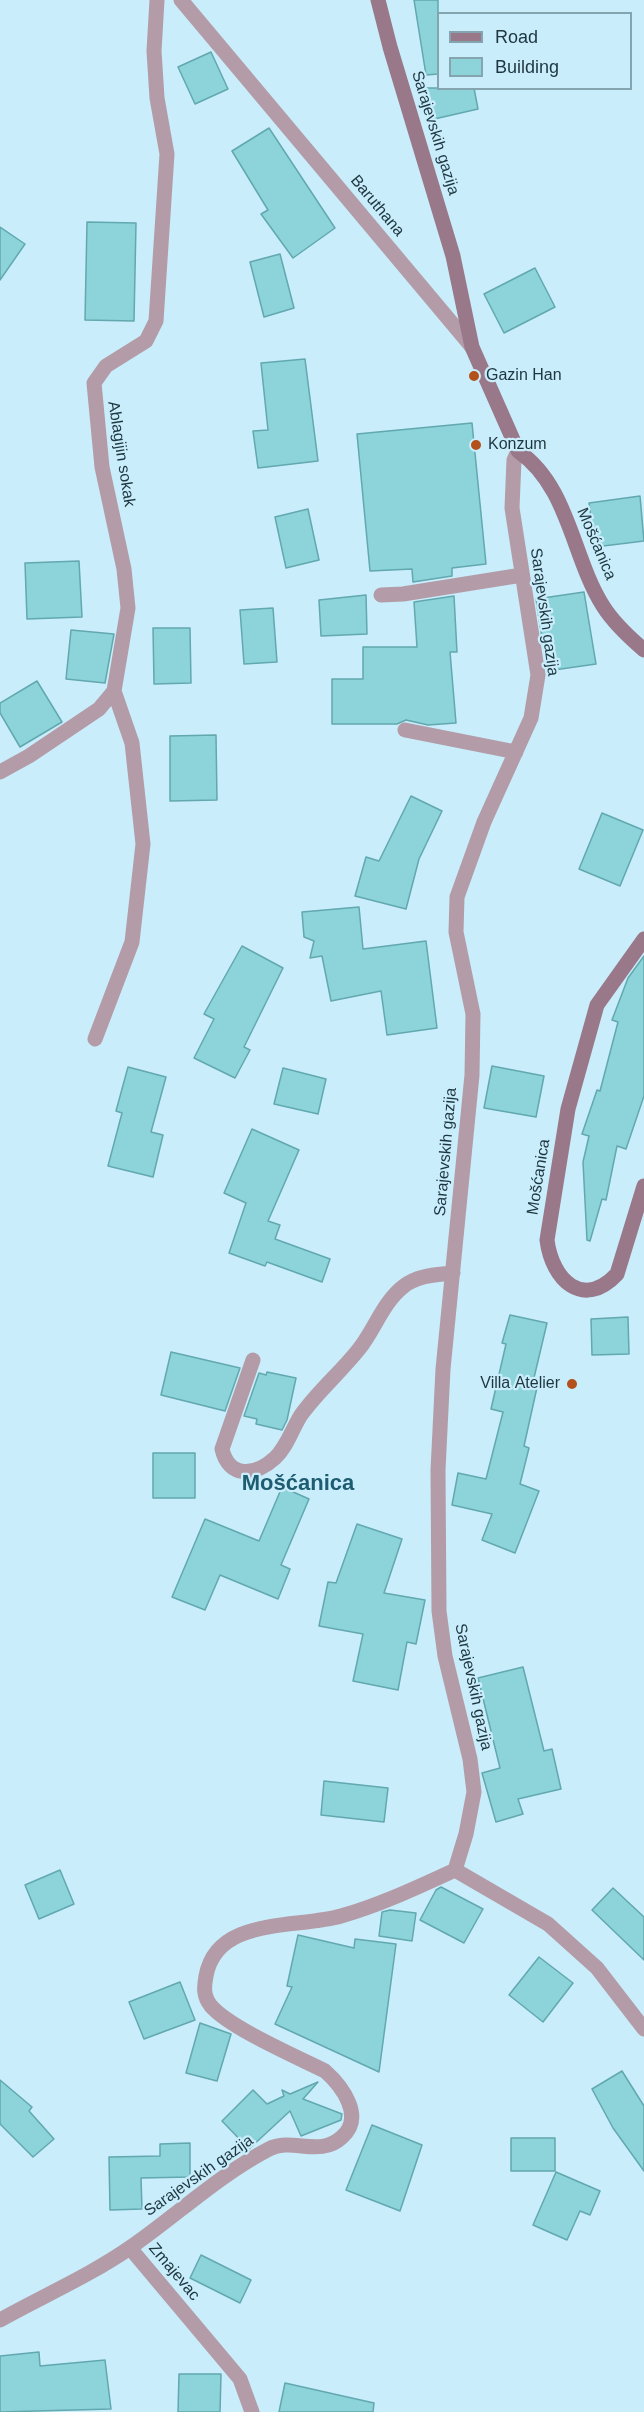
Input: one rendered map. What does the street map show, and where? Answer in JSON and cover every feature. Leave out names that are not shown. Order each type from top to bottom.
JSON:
[{"type":"main road","name":"Sarajevskih gazija","points":[[378,0],[453,256],[472,347]]},
{"type":"main road","name":"Baruthana","points":[[472,347],[518,451]]},
{"type":"main road","name":"Mošćanica","points":[[518,451],[531,460],[554,491],[603,606],[644,650]]},
{"type":"main road","name":"Mošćanica","points":[[644,939],[597,1005],[568,1108],[547,1240],[549,1258],[559,1276],[576,1289],[595,1291],[608,1284],[617,1274],[644,1186]]},
{"type":"street","name":"Ablagijin sokak","points":[[114,691],[128,608],[124,569],[102,467],[94,383],[106,366],[146,340],[156,321],[167,154],[157,98],[154,51],[157,0]]},
{"type":"street","name":"Baruthana","points":[[180,0],[472,347]]},
{"type":"street","name":"Sarajevskih gazija","points":[[130,2248],[262,2153],[288,2144],[306,2149],[327,2146],[343,2137],[350,2123],[350,2104],[339,2083],[325,2072],[228,2019],[211,2005],[203,1990],[208,1965],[226,1942],[258,1928],[340,1917],[403,1894],[455,1870],[466,1834],[474,1792],[470,1759],[445,1656],[439,1611],[438,1470],[443,1369],[472,1075],[473,1014],[456,932],[457,897],[484,822],[531,718],[538,675],[512,508],[514,460],[518,451]]},
{"type":"street","points":[[381,595],[403,594],[522,575]]},
{"type":"street","points":[[0,772],[29,756],[99,709],[114,691]]},
{"type":"street","points":[[95,1039],[132,942],[143,844],[132,743],[114,691]]},
{"type":"street","points":[[405,730],[516,752]]},
{"type":"street","points":[[253,1360],[222,1449],[225,1462],[232,1469],[244,1472],[260,1469],[280,1453],[309,1404],[359,1348],[391,1297],[418,1278],[453,1273]]},
{"type":"street","points":[[455,1870],[548,1924],[597,1968],[644,2030]]},
{"type":"street","name":"Zmajevac","points":[[0,2320],[130,2248],[240,2379],[252,2412]]},
{"type":"building","points":[[414,0],[438,0],[437,74],[426,75]]},
{"type":"building","points":[[211,52],[228,89],[195,104],[178,67]]},
{"type":"building","points":[[423,88],[474,90],[478,109],[430,120]]},
{"type":"building","points":[[269,128],[335,228],[293,258],[261,214],[268,210],[232,151]]},
{"type":"building","points":[[87,222],[136,223],[134,321],[85,320]]},
{"type":"building","points":[[0,227],[25,244],[0,280]]},
{"type":"building","points":[[280,254],[294,308],[264,317],[250,262]]},
{"type":"building","points":[[535,268],[555,307],[504,333],[484,294]]},
{"type":"building","points":[[305,359],[318,461],[258,468],[253,431],[268,430],[261,363]]},
{"type":"building","points":[[472,423],[486,564],[452,568],[452,576],[413,582],[412,569],[370,571],[357,434]]},
{"type":"building","points":[[640,496],[644,541],[595,547],[589,503]]},
{"type":"building","points":[[308,509],[319,560],[286,568],[275,517]]},
{"type":"building","points":[[79,561],[82,617],[27,619],[25,563]]},
{"type":"building","points":[[584,592],[596,664],[547,671],[536,599]]},
{"type":"building","points":[[366,595],[367,634],[321,636],[319,600]]},
{"type":"building","points":[[454,596],[457,652],[450,652],[456,723],[428,725],[406,720],[397,724],[332,724],[332,679],[363,679],[363,647],[417,647],[414,602]]},
{"type":"building","points":[[273,608],[277,662],[244,664],[240,610]]},
{"type":"building","points":[[153,628],[190,628],[191,683],[154,684]]},
{"type":"building","points":[[71,630],[114,634],[105,683],[66,679]]},
{"type":"building","points":[[37,681],[62,722],[20,747],[0,713],[0,703]]},
{"type":"building","points":[[216,735],[217,800],[170,801],[170,736]]},
{"type":"building","points":[[411,796],[442,811],[419,859],[406,909],[355,896],[366,857],[379,861]]},
{"type":"building","points":[[602,813],[643,830],[620,886],[579,869]]},
{"type":"building","points":[[359,907],[363,949],[426,941],[437,1028],[387,1035],[381,991],[331,1001],[322,956],[310,958],[314,941],[304,937],[302,912]]},
{"type":"building","points":[[242,946],[283,968],[244,1047],[250,1050],[235,1078],[194,1058],[214,1019],[204,1014]]},
{"type":"building","points":[[644,956],[644,1096],[626,1149],[617,1146],[606,1200],[602,1199],[590,1241],[587,1240],[583,1162],[589,1136],[582,1134],[597,1090],[600,1091],[618,1022],[612,1020],[628,978]]},
{"type":"building","points":[[492,1066],[544,1076],[536,1117],[484,1108]]},
{"type":"building","points":[[128,1067],[166,1077],[151,1132],[163,1135],[153,1177],[108,1166],[122,1113],[116,1111]]},
{"type":"building","points":[[283,1068],[326,1079],[318,1114],[274,1104]]},
{"type":"building","points":[[252,1129],[299,1150],[268,1221],[280,1225],[275,1239],[330,1259],[322,1282],[267,1262],[265,1266],[229,1253],[246,1203],[224,1193]]},
{"type":"building","points":[[510,1315],[547,1323],[533,1382],[538,1383],[524,1446],[529,1448],[520,1484],[539,1491],[515,1553],[482,1540],[492,1514],[452,1505],[458,1473],[486,1479],[503,1412],[491,1409],[506,1344],[502,1343]]},
{"type":"building","points":[[628,1317],[629,1354],[592,1355],[591,1319]]},
{"type":"building","points":[[171,1352],[240,1368],[225,1411],[161,1395]]},
{"type":"building","points":[[267,1372],[296,1378],[287,1420],[282,1430],[256,1424],[257,1419],[244,1416],[259,1373],[266,1375]]},
{"type":"building","points":[[153,1453],[195,1453],[195,1498],[153,1498]]},
{"type":"building","points":[[282,1487],[309,1499],[281,1565],[290,1569],[278,1599],[220,1575],[205,1610],[172,1597],[205,1519],[259,1541]]},
{"type":"building","points":[[357,1524],[402,1539],[384,1593],[425,1600],[416,1644],[407,1642],[398,1690],[353,1681],[363,1634],[319,1626],[328,1582],[336,1583]]},
{"type":"building","points":[[523,1667],[544,1751],[552,1749],[561,1789],[518,1799],[523,1814],[496,1822],[482,1773],[500,1768],[478,1678]]},
{"type":"building","points":[[324,1781],[388,1788],[384,1822],[321,1815]]},
{"type":"building","points":[[60,1870],[74,1904],[39,1919],[25,1885]]},
{"type":"building","points":[[441,1887],[483,1909],[464,1943],[420,1920],[436,1890]]},
{"type":"building","points":[[613,1888],[644,1917],[644,1960],[592,1910]]},
{"type":"building","points":[[390,1910],[416,1913],[412,1941],[379,1936],[382,1912]]},
{"type":"building","points":[[298,1935],[354,1948],[355,1939],[396,1944],[379,2072],[275,2024],[292,1987],[287,1986]]},
{"type":"building","points":[[539,1957],[573,1983],[543,2022],[509,1995]]},
{"type":"building","points":[[180,1982],[195,2020],[144,2039],[129,2002]]},
{"type":"building","points":[[200,2023],[231,2034],[217,2081],[186,2073]]},
{"type":"building","points":[[622,2071],[644,2106],[644,2171],[613,2128],[592,2089]]},
{"type":"building","points":[[0,2080],[32,2107],[29,2111],[54,2139],[33,2157],[0,2124]]},
{"type":"building","points":[[318,2082],[303,2099],[342,2114],[341,2120],[301,2136],[290,2111],[249,2149],[222,2121],[253,2090],[267,2104],[284,2096],[282,2090],[290,2094]]},
{"type":"building","points":[[372,2125],[422,2145],[400,2211],[346,2190]]},
{"type":"building","points":[[511,2138],[555,2138],[555,2171],[511,2171]]},
{"type":"building","points":[[190,2143],[190,2177],[141,2178],[142,2209],[110,2210],[109,2157],[160,2156],[160,2144]]},
{"type":"building","points":[[556,2172],[600,2191],[590,2215],[580,2211],[567,2240],[533,2225]]},
{"type":"building","points":[[201,2255],[251,2280],[240,2303],[190,2278]]},
{"type":"building","points":[[39,2352],[40,2366],[105,2360],[111,2409],[0,2412],[0,2356]]},
{"type":"building","points":[[179,2374],[221,2374],[220,2412],[178,2412]]},
{"type":"building","points":[[285,2383],[374,2403],[373,2412],[279,2412]]},
{"type":"place","name":"Gazin Han","points":[[474,376]]},
{"type":"place","name":"Konzum","points":[[476,445]]},
{"type":"place","name":"Villa Atelier","points":[[572,1384]]},
{"type":"district","name":"Mošćanica","points":[[298,1484]]}]
